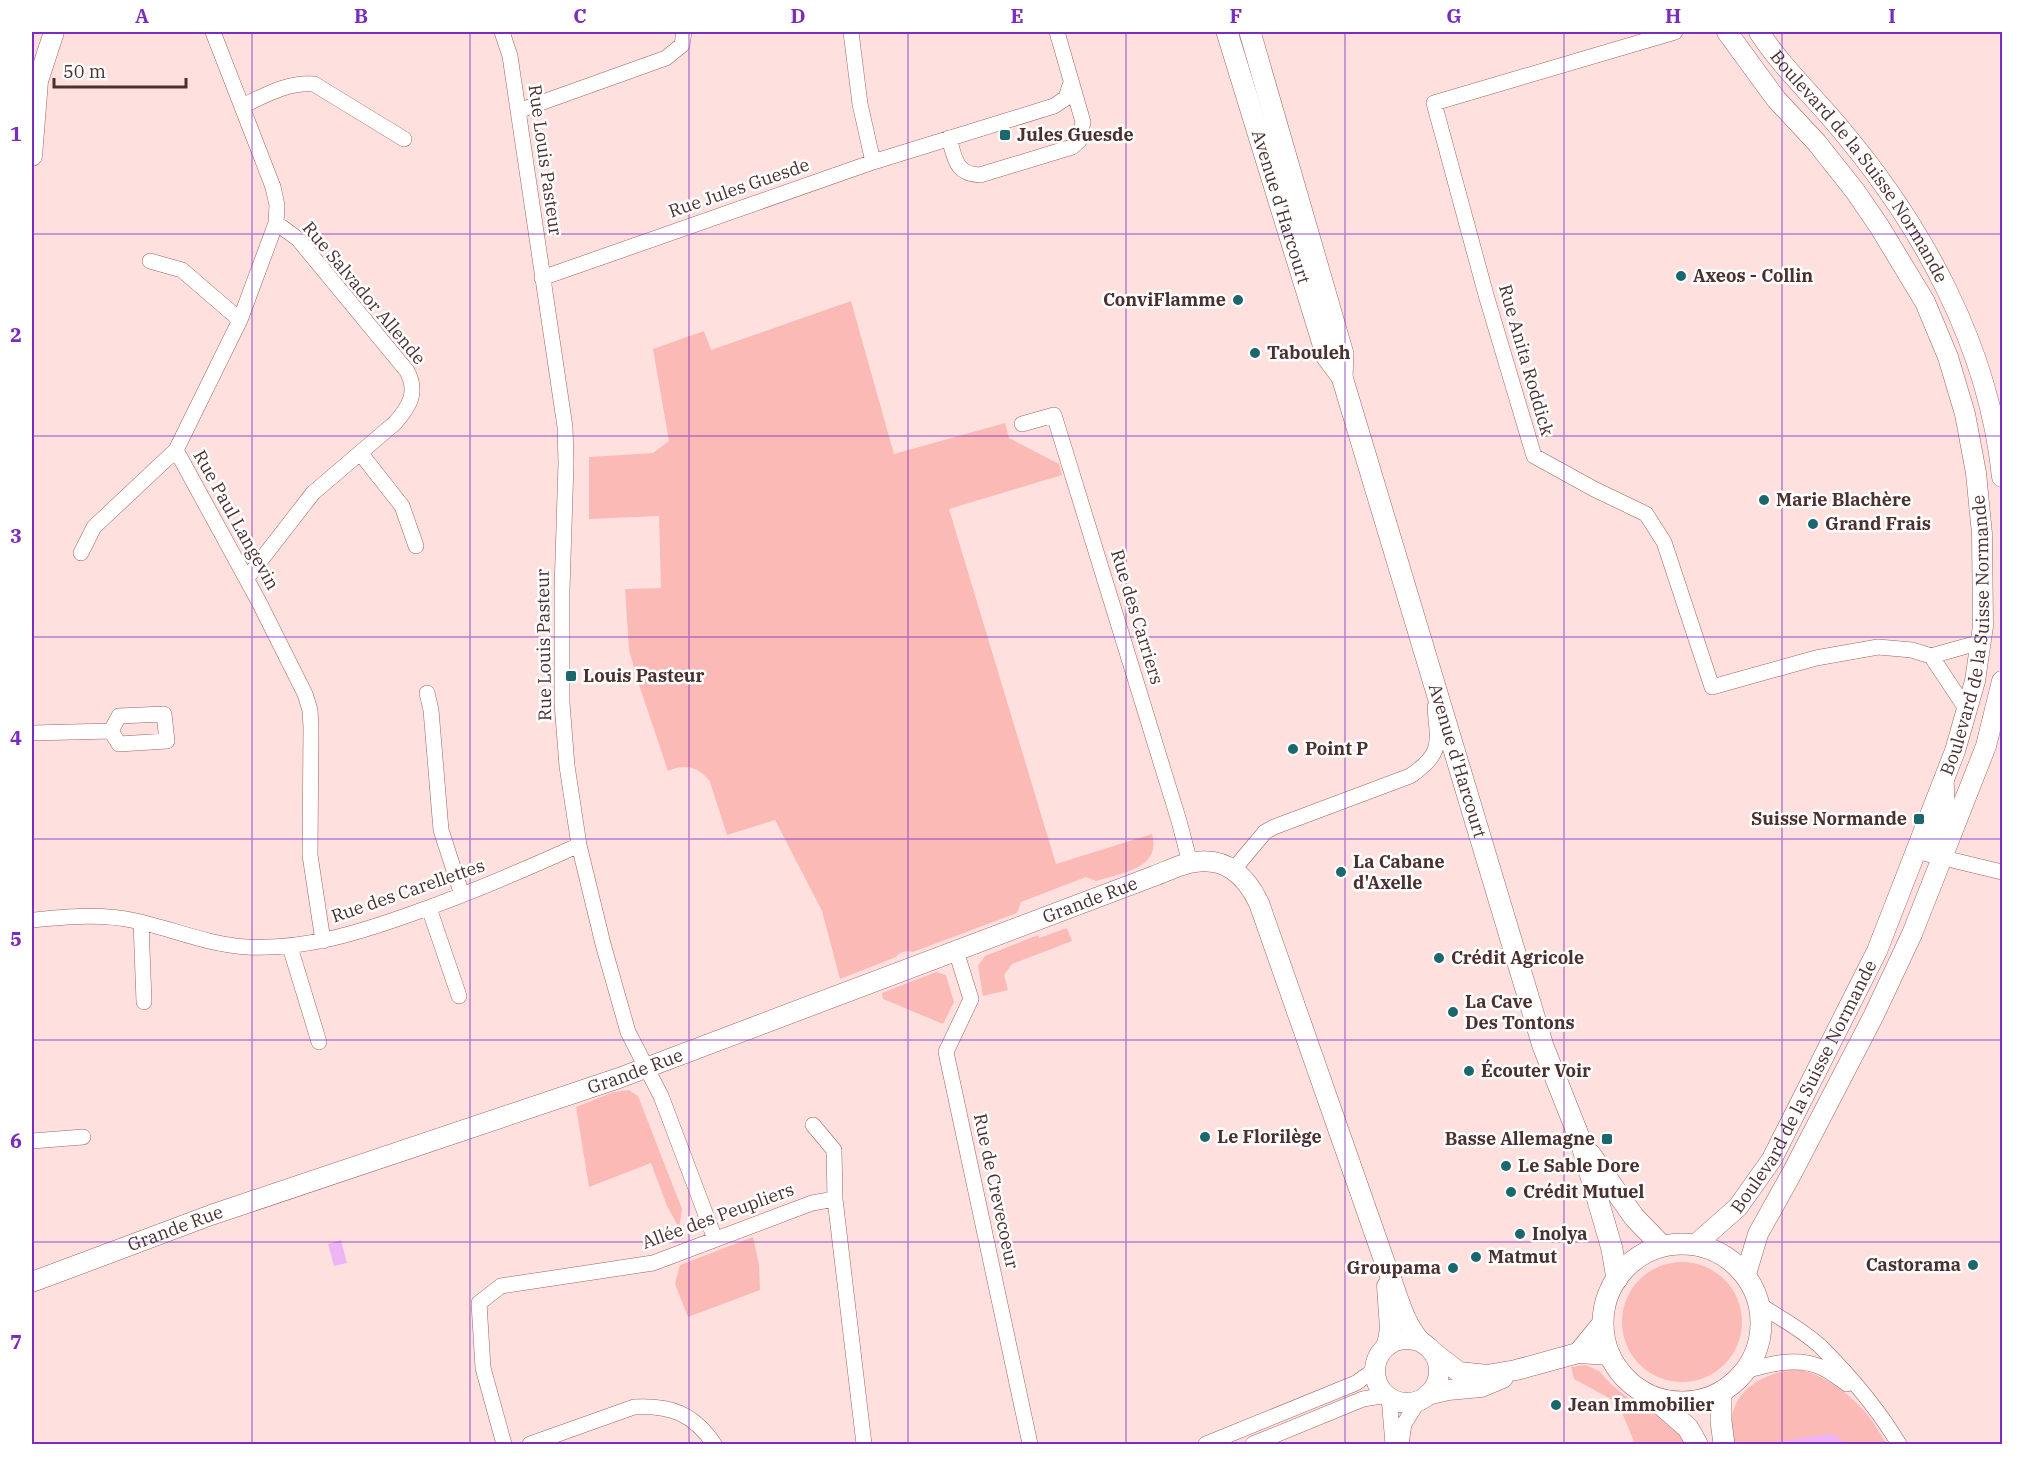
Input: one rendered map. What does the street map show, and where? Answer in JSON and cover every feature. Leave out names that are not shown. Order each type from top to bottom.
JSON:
[{"type":"main road","name":"Avenue d'Harcourt","points":[[1227,32],[1327,357],[1342,377]]},
{"type":"main road","name":"Avenue d'Harcourt","points":[[1250,32],[1343,354],[1342,377],[1543,1047],[1581,1142],[1612,1249],[1617,1279]]},
{"type":"main road","name":"Avenue d'Harcourt","points":[[1581,1142],[1634,1217],[1661,1245]]},
{"type":"main road","points":[[1655,1400],[1675,1404],[1691,1403],[1721,1393],[1746,1371],[1755,1355],[1761,1325],[1760,1305],[1746,1274],[1716,1251],[1680,1242],[1661,1245],[1642,1254],[1617,1279],[1608,1295],[1601,1325],[1610,1355],[1617,1368],[1628,1381],[1689,1428],[1697,1444]]},
{"type":"main road","points":[[1721,1393],[1724,1444]]},
{"type":"street","points":[[32,156],[38,81],[54,32]]},
{"type":"street","name":"Rue Paul Langevin","points":[[213,32],[273,187],[277,205],[276,223],[240,320],[176,450],[284,650],[310,710],[310,855],[323,941]]},
{"type":"street","name":"Rue Louis Pasteur","points":[[502,32],[510,56],[519,111],[565,427],[562,703],[567,766],[579,844],[603,944],[628,1032],[661,1096],[715,1239]]},
{"type":"street","points":[[519,111],[666,58],[682,45],[684,32]]},
{"type":"street","points":[[851,32],[860,104],[873,162]]},
{"type":"street","points":[[949,138],[956,162],[963,171],[980,175],[1072,147],[1079,141],[1083,122],[1057,32]]},
{"type":"street","name":"Rue Anita Roddick","points":[[1675,32],[1434,103],[1486,295],[1534,456],[1646,514],[1664,542],[1713,687],[1816,658],[1878,647],[1912,650],[1931,656],[1981,642]]},
{"type":"street","name":"Boulevard de la Suisse Normande","points":[[1695,1245],[1738,1207],[1772,1159],[1876,951],[1946,774],[1975,681],[1983,626],[1982,534],[1976,472],[1965,414],[1948,357],[1925,302],[1879,226],[1839,170],[1776,99],[1727,32]]},
{"type":"street","name":"Boulevard de la Suisse Normande","points":[[1759,32],[1873,171],[1902,211],[1931,258],[1972,346],[1990,406],[2002,477]]},
{"type":"street","name":"Rue Jules Guesde","points":[[542,278],[873,162],[1054,106],[1066,98],[1071,82]]},
{"type":"street","points":[[242,106],[282,87],[299,83],[314,84],[404,139]]},
{"type":"street","name":"Rue Salvador Allende","points":[[247,579],[313,493],[395,423],[412,399],[412,380],[407,370],[298,239],[276,223]]},
{"type":"street","points":[[150,261],[182,270],[240,320]]},
{"type":"street","name":"Rue des Carriers","points":[[1022,424],[1054,415],[1190,863]]},
{"type":"street","points":[[81,553],[94,527],[176,450]]},
{"type":"street","points":[[361,454],[402,506],[416,546]]},
{"type":"street","points":[[1931,656],[1967,710]]},
{"type":"street","name":"Boulevard de la Suisse Normande","points":[[1746,1274],[1758,1234],[1873,1017],[1912,933],[1986,746],[2002,681]]},
{"type":"street","points":[[1433,683],[1437,738],[1433,757],[1423,768],[1410,776],[1274,827],[1265,832],[1234,869],[1251,886],[1259,903],[1410,1330],[1427,1347],[1459,1372],[1487,1375],[1516,1370],[1578,1353],[1610,1355]]},
{"type":"street","points":[[427,693],[431,710],[441,830],[462,896]]},
{"type":"street","points":[[32,733],[111,731]]},
{"type":"street","points":[[1946,774],[1947,799],[1928,854],[2002,872]]},
{"type":"street","name":"Rue des Carellettes","points":[[32,920],[81,916],[110,917],[141,922],[219,943],[245,947],[290,947],[376,927],[462,896],[579,844]]},
{"type":"street","name":"Grande Rue","points":[[32,1282],[211,1215],[647,1068],[1190,863],[1206,861],[1234,869]]},
{"type":"street","points":[[429,908],[459,996]]},
{"type":"street","points":[[141,922],[144,1002]]},
{"type":"street","points":[[290,947],[320,1042]]},
{"type":"street","name":"Rue de Crevecoeur","points":[[956,951],[971,999],[946,1052],[1030,1444]]},
{"type":"street","points":[[813,1125],[834,1150],[835,1199],[864,1444]]},
{"type":"street","points":[[32,1141],[83,1137]]},
{"type":"street","name":"Allée des Peupliers","points":[[504,1444],[483,1368],[479,1303],[501,1286],[653,1263],[812,1203],[835,1199]]},
{"type":"street","points":[[1385,1263],[1390,1329],[1387,1346]]},
{"type":"street","points":[[1760,1305],[1820,1346],[1864,1396],[1899,1444]]},
{"type":"street","points":[[1578,1353],[1601,1325]]},
{"type":"street","points":[[1206,1444],[1356,1383],[1370,1374],[1380,1353],[1387,1346],[1404,1339],[1427,1347],[1439,1370],[1434,1388],[1423,1398],[1404,1424],[1401,1444]]},
{"type":"street","points":[[1746,1371],[1769,1364],[1791,1362],[1818,1366],[1864,1396]]},
{"type":"street","points":[[1376,1363],[1377,1381],[1388,1396],[1393,1444]]},
{"type":"street","points":[[1253,1444],[1363,1399],[1388,1396],[1402,1402],[1448,1390],[1481,1387],[1516,1370]]},
{"type":"street","points":[[530,1444],[634,1407],[651,1406],[684,1414],[694,1421],[714,1444]]},
{"type":"shaded area","points":[[851,301],[894,454],[1005,423],[1009,438],[1059,464],[1062,475],[949,509],[1056,864],[1152,834],[1153,846],[1151,855],[1137,868],[1096,881],[1086,877],[1021,902],[1017,913],[913,952],[901,953],[840,979],[822,911],[775,820],[727,835],[710,782],[706,777],[697,770],[686,767],[668,771],[629,650],[625,589],[661,588],[659,516],[589,519],[589,457],[653,453],[669,441],[653,349],[704,331],[711,350]]},
{"type":"shaded area","points":[[1067,928],[1072,941],[1012,964],[1004,975],[1008,990],[983,996],[978,966],[985,956],[1038,935],[1039,938]]},
{"type":"shaded area","points":[[936,972],[946,975],[954,1002],[943,1024],[883,999],[882,993]]},
{"type":"shaded area","points":[[629,1090],[638,1096],[682,1209],[679,1228],[667,1206],[651,1163],[589,1187],[576,1107],[614,1092]]},
{"type":"shaded area","points":[[753,1237],[759,1264],[760,1290],[688,1317],[675,1284],[680,1265]]},
{"type":"shaded area","points":[[341,1240],[347,1263],[334,1266],[328,1244]]},
{"type":"shaded area","points":[[1682,1262],[1705,1267],[1724,1280],[1737,1299],[1742,1322],[1737,1345],[1724,1364],[1705,1377],[1682,1382],[1659,1377],[1640,1364],[1627,1345],[1622,1322],[1627,1299],[1640,1280],[1659,1267]]},
{"type":"shaded area","points":[[1586,1365],[1599,1371],[1632,1401],[1668,1417],[1688,1444],[1635,1444],[1618,1403],[1574,1379],[1571,1367]]},
{"type":"shaded area","points":[[1795,1369],[1825,1379],[1843,1391],[1866,1413],[1887,1444],[1734,1444],[1731,1419],[1740,1397],[1747,1389],[1764,1378]]},
{"type":"shaded area","points":[[1831,1434],[1843,1440],[1843,1444],[1773,1444],[1775,1442]]},
{"type":"place","name":"Jules Guesde","points":[[1005,135]]},
{"type":"place","name":"Axeos - Collin","points":[[1681,276]]},
{"type":"place","name":"ConviFlamme","points":[[1238,300]]},
{"type":"place","name":"Tabouleh","points":[[1255,353]]},
{"type":"place","name":"Marie Blachère","points":[[1764,500]]},
{"type":"place","name":"Grand Frais","points":[[1813,524]]},
{"type":"place","name":"Louis Pasteur","points":[[571,676]]},
{"type":"place","name":"Point P","points":[[1293,749]]},
{"type":"place","name":"Suisse Normande","points":[[1919,819]]},
{"type":"place","name":"La Cabane d'Axelle","points":[[1341,872]]},
{"type":"place","name":"Crédit Agricole","points":[[1439,958]]},
{"type":"place","name":"La Cave Des Tontons","points":[[1453,1012]]},
{"type":"place","name":"Écouter Voir","points":[[1469,1071]]},
{"type":"place","name":"Le Florilège","points":[[1205,1137]]},
{"type":"place","name":"Basse Allemagne","points":[[1607,1139]]},
{"type":"place","name":"Le Sable Dore","points":[[1506,1166]]},
{"type":"place","name":"Crédit Mutuel","points":[[1511,1192]]},
{"type":"place","name":"Inolya","points":[[1520,1234]]},
{"type":"place","name":"Matmut","points":[[1476,1257]]},
{"type":"place","name":"Castorama","points":[[1973,1265]]},
{"type":"place","name":"Groupama","points":[[1453,1268]]},
{"type":"place","name":"Jean Immobilier","points":[[1556,1405]]}]
